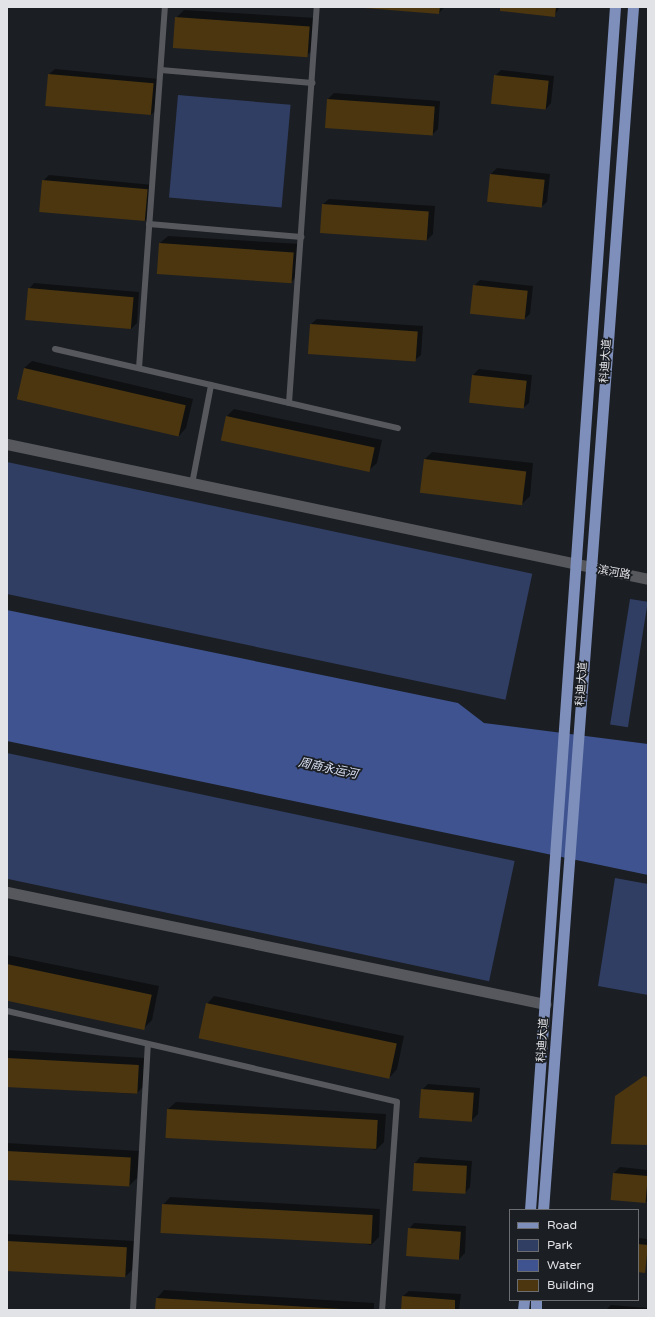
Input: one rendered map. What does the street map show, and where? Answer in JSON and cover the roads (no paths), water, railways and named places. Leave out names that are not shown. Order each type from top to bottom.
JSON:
[{"type":"main road","name":"科迪大道","points":[[543,1209],[580,715],[581,567],[615,7]]},
{"type":"main road","name":"科迪大道","points":[[530,1209],[565,713],[581,567],[633,7]]},
{"type":"street","name":"滨河路","points":[[7,444],[581,567],[648,579]]},
{"type":"street","points":[[7,892],[545,1004]]},
{"type":"lane","points":[[138,368],[165,7]]},
{"type":"lane","points":[[289,403],[317,7]]},
{"type":"lane","points":[[161,70],[312,83]]},
{"type":"lane","points":[[149,224],[301,237]]},
{"type":"lane","points":[[56,349],[398,428]]},
{"type":"lane","points":[[192,484],[211,385]]},
{"type":"lane","points":[[7,1011],[397,1102],[382,1310]]},
{"type":"lane","points":[[133,1310],[148,1044]]},
{"type":"water","name":"周商永运河","points":[[7,610],[458,703],[484,723],[648,744],[648,875],[7,741]]}]
